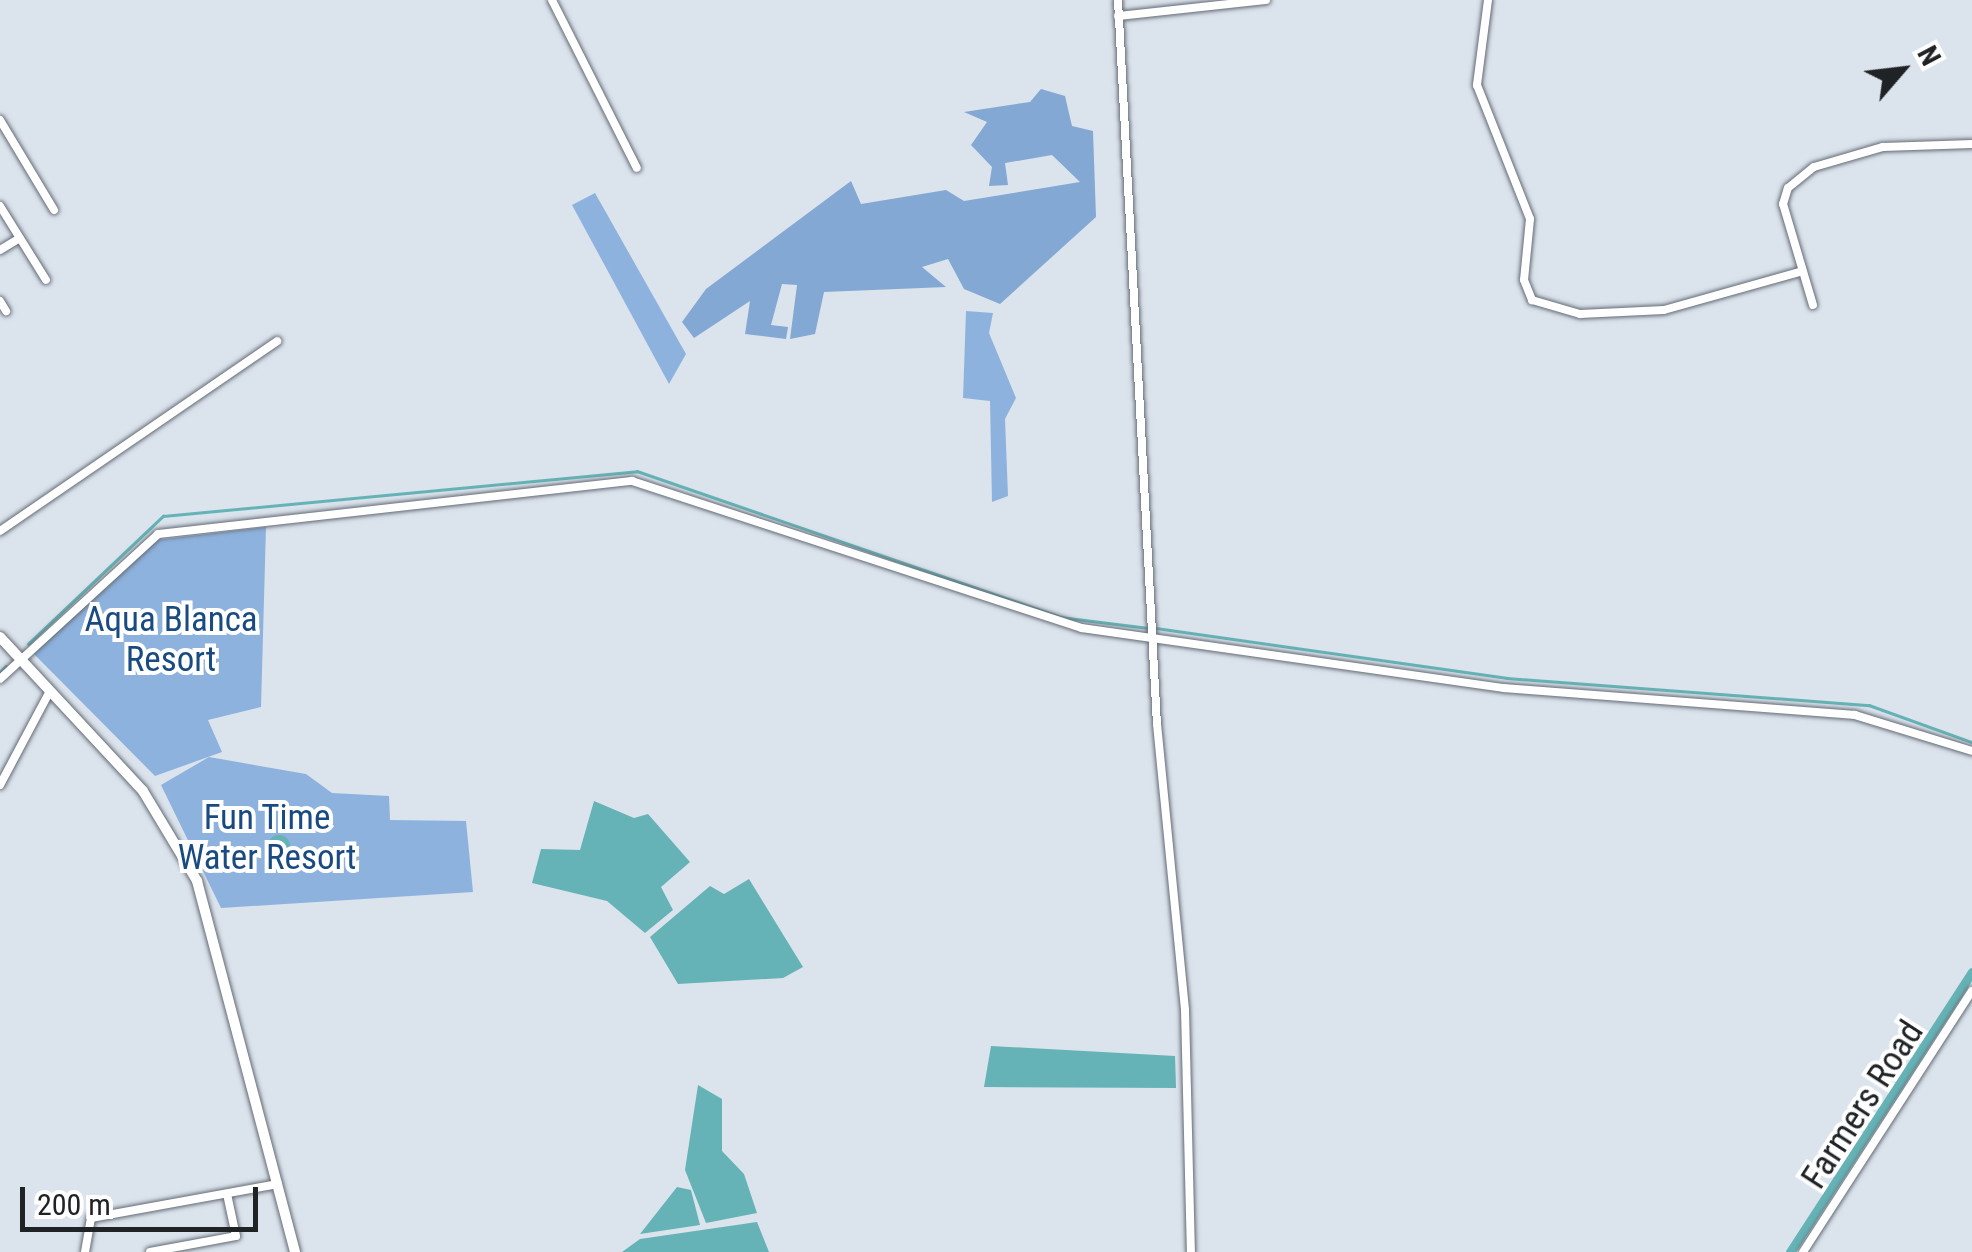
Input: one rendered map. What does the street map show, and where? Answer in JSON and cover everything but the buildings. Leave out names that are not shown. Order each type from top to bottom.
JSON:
[{"type":"main road","points":[[0,637],[143,791],[198,881],[296,1252]]},
{"type":"street","points":[[552,0],[637,168]]},
{"type":"street","points":[[1118,0],[1156,632],[1185,1010],[1192,1252]]},
{"type":"street","points":[[1118,16],[1266,0]]},
{"type":"street","points":[[1488,0],[1477,85],[1530,218],[1524,280],[1532,300],[1580,314],[1664,310],[1803,272]]},
{"type":"street","points":[[0,120],[54,210]]},
{"type":"street","points":[[1813,305],[1783,204],[1802,175],[1889,146],[1972,144]]},
{"type":"street","points":[[0,206],[46,280]]},
{"type":"street","points":[[0,250],[20,238]]},
{"type":"street","points":[[0,301],[6,311]]},
{"type":"street","points":[[0,532],[277,342]]},
{"type":"street","points":[[0,678],[158,534],[632,481],[1062,622],[1156,632],[1504,688],[1855,715],[1972,751]]},
{"type":"street","points":[[0,785],[50,690]]},
{"type":"street","name":"Farmers Road","points":[[1802,1252],[1972,990]]},
{"type":"street","points":[[85,1252],[91,1218],[278,1184]]},
{"type":"street","points":[[150,1252],[236,1236],[227,1194]]},
{"type":"green space","points":[[595,193],[686,354],[669,384],[572,205]]},
{"type":"green space","points":[[966,311],[993,313],[989,333],[1016,398],[1005,419],[1008,496],[992,502],[990,401],[963,398]]},
{"type":"green space","name":"Aqua Blanca Resort","points":[[266,527],[261,707],[208,720],[222,752],[155,776],[32,652],[156,540]]},
{"type":"green space","name":"Fun Time Water Resort","points":[[209,757],[306,774],[332,793],[389,796],[390,820],[466,821],[473,892],[221,908],[161,785]]},
{"type":"shaded area","points":[[1041,89],[1065,96],[1072,126],[1093,131],[1096,217],[1000,304],[964,289],[948,259],[922,267],[946,287],[824,292],[815,334],[790,339],[797,285],[782,284],[771,325],[788,327],[786,339],[745,334],[750,301],[694,338],[682,322],[706,289],[851,181],[861,204],[946,190],[964,201],[1080,182],[1052,155],[1005,163],[1008,185],[989,186],[992,167],[971,145],[987,122],[964,112],[1030,102]]},
{"type":"shaded area","points":[[594,801],[634,818],[648,814],[690,862],[661,887],[673,910],[645,933],[607,901],[532,883],[541,849],[580,850]]},
{"type":"shaded area","points":[[279,835],[287,838],[287,854],[279,857],[271,854],[268,846],[271,838]]},
{"type":"shaded area","points":[[749,879],[803,967],[783,978],[678,984],[650,937],[710,886],[724,894]]},
{"type":"shaded area","points":[[991,1046],[1175,1056],[1176,1088],[984,1087]]},
{"type":"shaded area","points":[[698,1085],[722,1099],[722,1151],[744,1174],[757,1213],[706,1223],[685,1170]]},
{"type":"shaded area","points":[[677,1187],[691,1190],[700,1225],[640,1234]]},
{"type":"shaded area","points":[[757,1222],[769,1252],[622,1252],[640,1239]]},
{"type":"waterway","points":[[28,644],[163,516],[637,471],[1060,617],[1148,628]]},
{"type":"waterway","points":[[1156,628],[1507,678],[1869,705],[1972,742]]},
{"type":"waterway","points":[[0,672],[6,666]]},
{"type":"waterway","points":[[1790,1252],[1972,972]]}]
